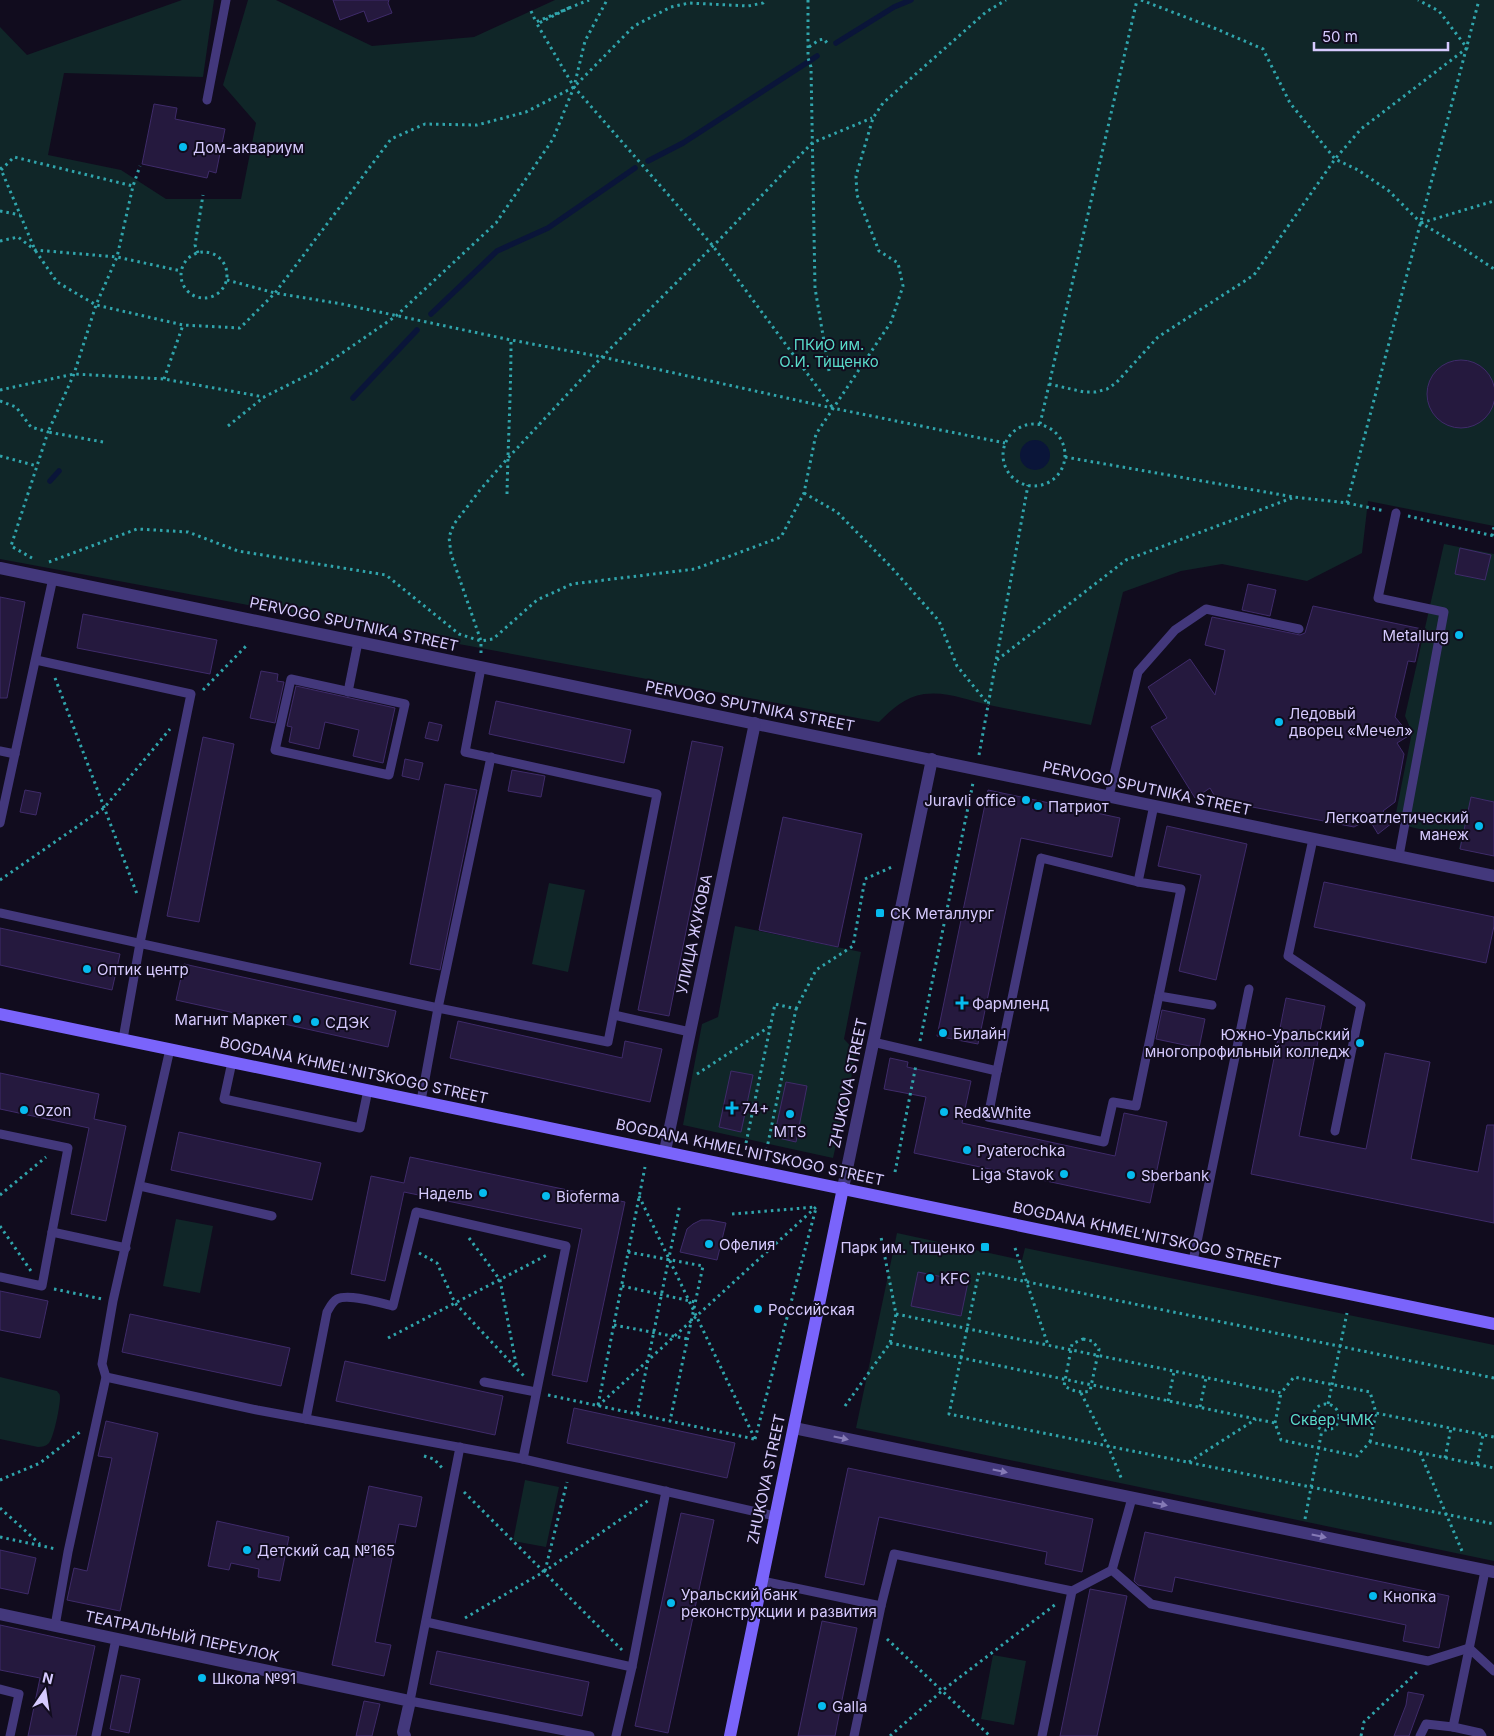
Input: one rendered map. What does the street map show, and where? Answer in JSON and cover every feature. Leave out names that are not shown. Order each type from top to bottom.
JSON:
[{"type":"main road","name":"BOGDANA KHMEL'NITSKOGO STREET","points":[[0,1014],[1494,1324]]},
{"type":"main road","name":"ZHUKOVA STREET","points":[[730,1736],[843,1188]]},
{"type":"street","name":"PERVOGO SPUTNIKA STREET","points":[[0,568],[1494,876]]},
{"type":"street","name":"УЛИЦА ЖУКОВА","points":[[665,1151],[755,724]]},
{"type":"street","name":"ZHUKOVA STREET","points":[[843,1188],[932,759]]},
{"type":"street","points":[[794,1428],[1490,1572]]},
{"type":"street","name":"ТЕАТРАЛЬНЫЙ ПЕРЕУЛОК","points":[[0,1614],[410,1701]]},
{"type":"street","points":[[405,1736],[403,1732],[410,1701]]},
{"type":"lane","points":[[207,100],[226,0]]},
{"type":"lane","points":[[1396,513],[1378,598],[1444,612],[1398,856]]},
{"type":"lane","points":[[0,822],[53,578]]},
{"type":"lane","points":[[1109,796],[1138,672],[1174,630],[1206,609],[1299,629]]},
{"type":"lane","points":[[348,692],[358,642]]},
{"type":"lane","points":[[36,660],[191,694],[145,917],[123,1039]]},
{"type":"lane","points":[[0,913],[438,1008],[608,1042],[658,794],[491,756],[465,752],[481,668]]},
{"type":"lane","points":[[291,679],[348,692],[405,704],[389,775],[275,750],[291,679]]},
{"type":"lane","points":[[0,751],[15,754]]},
{"type":"lane","points":[[421,1101],[438,1008],[491,756]]},
{"type":"lane","points":[[1138,882],[1154,806]]},
{"type":"lane","points":[[1313,839],[1288,956],[1361,1005],[1335,1131]]},
{"type":"lane","points":[[1041,858],[1138,882],[1181,889],[1159,996],[1136,1106],[1113,1102],[1104,1142],[988,1117],[1041,858]]},
{"type":"lane","points":[[1193,1261],[1249,990]]},
{"type":"lane","points":[[1159,996],[1212,1006]]},
{"type":"lane","points":[[614,1015],[690,1032]]},
{"type":"lane","points":[[873,1042],[997,1071]]},
{"type":"lane","points":[[55,1626],[68,1552],[106,1377],[102,1364],[113,1302],[170,1049]]},
{"type":"lane","points":[[232,1062],[224,1099],[350,1126],[360,1128],[368,1090]]},
{"type":"lane","points":[[0,1134],[68,1148],[42,1286],[0,1278]]},
{"type":"lane","points":[[140,1186],[272,1216]]},
{"type":"lane","points":[[306,1419],[327,1312],[331,1304],[337,1299],[349,1297],[394,1306],[416,1212],[566,1246],[523,1459]]},
{"type":"lane","points":[[52,1232],[126,1248]]},
{"type":"lane","points":[[106,1377],[306,1419],[523,1459],[775,1516]]},
{"type":"lane","points":[[484,1382],[537,1390]]},
{"type":"lane","points":[[460,1446],[410,1701],[590,1736]]},
{"type":"lane","points":[[616,1736],[632,1667],[665,1491]]},
{"type":"lane","points":[[854,1736],[881,1606],[894,1554],[1072,1591],[1112,1570],[1128,1497]]},
{"type":"lane","points":[[1112,1570],[1151,1604],[1428,1661],[1469,1648]]},
{"type":"lane","points":[[1453,1727],[1469,1648],[1490,1572]]},
{"type":"lane","points":[[762,1581],[881,1606]]},
{"type":"lane","points":[[1042,1736],[1072,1591]]},
{"type":"lane","points":[[426,1622],[632,1667]]},
{"type":"lane","points":[[96,1736],[116,1638]]},
{"type":"lane","points":[[1469,1648],[1494,1671]]},
{"type":"lane","points":[[0,1689],[19,1694],[10,1736]]},
{"type":"lane","points":[[1420,1736],[1426,1724],[1453,1727],[1480,1733],[1482,1736]]},
{"type":"path","points":[[531,11],[536,22],[589,0]]},
{"type":"path","points":[[228,426],[264,397],[316,371],[396,316],[496,223],[553,139],[574,87],[585,41],[607,0]]},
{"type":"path","points":[[134,186],[14,157],[1,168],[35,250],[57,282],[96,305],[183,325],[240,328],[276,292],[391,140],[425,124],[477,125],[526,112],[574,87],[634,26],[671,7],[689,3],[748,6],[763,3],[765,0]]},
{"type":"path","points":[[808,0],[808,58],[811,67],[814,288],[829,371]]},
{"type":"path","points":[[42,562],[47,563],[137,529],[188,532],[238,551],[386,575],[459,634],[481,641],[493,639],[537,600],[572,584],[695,569],[781,538],[804,493],[816,434],[891,322],[903,286],[898,263],[879,251],[858,195],[856,176],[873,118],[883,103],[986,12],[1006,0]]},
{"type":"path","points":[[1040,424],[1137,0]]},
{"type":"path","points":[[1141,0],[1214,28],[1264,50],[1290,103],[1335,159],[1358,170],[1389,191],[1421,223],[1494,269]]},
{"type":"path","points":[[1418,0],[1439,11],[1467,48]]},
{"type":"path","points":[[1347,503],[1479,0]]},
{"type":"path","points":[[569,8],[537,24],[574,87],[713,246],[832,408]]},
{"type":"path","points":[[808,48],[821,39],[824,39],[827,43]]},
{"type":"path","points":[[1049,384],[1084,392],[1096,392],[1107,389],[1116,382],[1158,337],[1254,275],[1335,159],[1361,129],[1467,48]]},
{"type":"path","points":[[481,641],[451,554],[449,538],[454,524],[507,459],[602,357],[812,144],[873,118]]},
{"type":"path","points":[[37,561],[10,546],[48,432],[74,374],[96,305],[117,257],[140,166]]},
{"type":"path","points":[[198,253],[195,245],[203,195]]},
{"type":"path","points":[[1421,223],[1494,201]]},
{"type":"path","points":[[0,211],[20,214]]},
{"type":"path","points":[[0,241],[18,237],[35,250],[117,257],[181,271]]},
{"type":"path","points":[[198,253],[211,253],[217,256],[226,267],[227,280],[224,288],[218,294],[212,297],[196,297],[184,286],[181,279],[181,271],[187,260],[198,253]]},
{"type":"path","points":[[227,280],[276,292],[602,357],[832,408],[1005,443]]},
{"type":"path","points":[[164,379],[183,325]]},
{"type":"path","points":[[507,494],[511,340]]},
{"type":"path","points":[[0,390],[74,374],[164,379],[264,397]]},
{"type":"path","points":[[0,401],[16,407],[31,428],[103,442]]},
{"type":"path","points":[[1030,424],[1040,424],[1049,427],[1062,440],[1065,448],[1065,457],[1063,467],[1057,476],[1048,482],[1028,485],[1018,481],[1010,474],[1004,459],[1005,443],[1011,434],[1019,428],[1030,424]]},
{"type":"path","points":[[0,456],[37,466]]},
{"type":"path","points":[[1065,457],[1294,497],[1347,503],[1493,536],[1494,527]]},
{"type":"path","points":[[894,1172],[989,705],[1028,485]]},
{"type":"path","points":[[804,493],[837,512],[892,568],[939,621],[957,666],[989,705]]},
{"type":"path","points":[[996,661],[1126,560],[1294,497]]},
{"type":"path","points":[[188,706],[248,644]]},
{"type":"path","points":[[50,663],[145,917]]},
{"type":"path","points":[[0,880],[104,808],[170,728]]},
{"type":"path","points":[[767,1148],[796,1008],[816,970],[853,946],[865,879],[892,866]]},
{"type":"path","points":[[746,1143],[775,1004],[796,1008]]},
{"type":"path","points":[[678,1086],[770,1027]]},
{"type":"path","points":[[0,1195],[59,1146]]},
{"type":"path","points":[[598,1406],[645,1167]]},
{"type":"path","points":[[639,1196],[755,1440]]},
{"type":"path","points":[[637,1414],[680,1204]]},
{"type":"path","points":[[732,1214],[816,1207]]},
{"type":"path","points":[[598,1406],[816,1207]]},
{"type":"path","points":[[755,1440],[816,1207]]},
{"type":"path","points":[[457,1222],[500,1280],[517,1369]]},
{"type":"path","points":[[0,1226],[42,1286],[113,1302]]},
{"type":"path","points":[[845,1406],[890,1343],[896,1314],[881,1237]]},
{"type":"path","points":[[408,1246],[438,1263],[455,1303],[537,1390],[598,1406],[755,1440]]},
{"type":"path","points":[[388,1338],[566,1246]]},
{"type":"path","points":[[1015,1248],[1049,1346]]},
{"type":"path","points":[[628,1252],[703,1266],[670,1421]]},
{"type":"path","points":[[1494,1378],[979,1272],[949,1414],[1494,1524]]},
{"type":"path","points":[[622,1286],[695,1302]]},
{"type":"path","points":[[1328,1404],[1347,1313]]},
{"type":"path","points":[[896,1314],[1281,1394]]},
{"type":"path","points":[[614,1325],[688,1339]]},
{"type":"path","points":[[1083,1339],[1092,1340],[1099,1349],[1098,1356],[1090,1392],[1072,1391],[1064,1386],[1072,1344],[1083,1339]]},
{"type":"path","points":[[890,1343],[1275,1423]]},
{"type":"path","points":[[1168,1400],[1174,1372]]},
{"type":"path","points":[[1294,1377],[1370,1392],[1376,1413],[1370,1442],[1357,1456],[1281,1440],[1275,1423],[1281,1394],[1294,1377]]},
{"type":"path","points":[[1200,1407],[1206,1378]]},
{"type":"path","points":[[1081,1393],[1108,1446],[1128,1497]]},
{"type":"path","points":[[1328,1404],[1337,1410],[1339,1420],[1333,1429],[1322,1430],[1314,1424],[1313,1414],[1318,1406],[1328,1404]]},
{"type":"path","points":[[1376,1413],[1494,1437]]},
{"type":"path","points":[[1189,1462],[1256,1419]]},
{"type":"path","points":[[0,1480],[40,1464],[96,1420]]},
{"type":"path","points":[[1445,1458],[1451,1428]]},
{"type":"path","points":[[1302,1533],[1322,1430]]},
{"type":"path","points":[[1476,1464],[1483,1435]]},
{"type":"path","points":[[1370,1442],[1494,1468]]},
{"type":"path","points":[[1420,1453],[1464,1554]]},
{"type":"path","points":[[545,1571],[570,1470]]},
{"type":"path","points":[[450,1627],[545,1571],[665,1491]]},
{"type":"path","points":[[0,1508],[42,1546]]},
{"type":"path","points":[[0,1537],[68,1552]]},
{"type":"path","points":[[890,1736],[943,1690],[1072,1591]]},
{"type":"path","points":[[877,1630],[990,1736]]},
{"type":"path","points":[[1361,1736],[1364,1722],[1428,1661]]},
{"type":"green space","name":"ПКиО им. О.И. Тищенко","points":[[182,0],[214,0],[203,77],[64,73],[48,155],[121,170],[166,199],[241,199],[256,123],[223,85],[248,0],[276,0],[372,46],[474,37],[555,0],[1494,0],[1494,526],[1368,501],[1362,553],[1307,581],[1222,564],[1181,571],[1123,592],[1091,725],[932,693],[905,701],[879,722],[0,559],[0,27],[27,55]]},
{"type":"green space","name":"Metallurg","points":[[1444,544],[1494,554],[1494,856],[1459,849],[1461,839],[1394,823],[1412,732],[1405,716]]},
{"type":"green space","points":[[549,883],[585,890],[568,972],[532,964]]},
{"type":"green space","points":[[735,926],[861,952],[844,1039],[857,1053],[833,1158],[683,1125],[702,1024],[718,1017]]},
{"type":"green space","points":[[176,1219],[213,1226],[200,1293],[163,1286]]},
{"type":"green space","name":"Сквер ЧМК","points":[[897,1233],[1022,1260],[1025,1248],[1494,1345],[1494,1561],[856,1428]]},
{"type":"green space","points":[[0,1377],[57,1391],[60,1396],[60,1402],[53,1435],[48,1444],[38,1447],[0,1439]]},
{"type":"green space","points":[[525,1480],[559,1487],[546,1547],[513,1541]]},
{"type":"green space","points":[[993,1655],[1026,1661],[1014,1725],[981,1719]]},
{"type":"water","points":[[1035,440],[1046,444],[1050,455],[1046,466],[1035,470],[1024,466],[1020,455],[1024,444]]},
{"type":"building","points":[[333,0],[389,0],[388,3],[392,13],[368,22],[364,11],[340,20]]},
{"type":"building","name":"Дом-аквариум","points":[[154,104],[177,108],[175,119],[225,129],[216,173],[209,171],[207,178],[142,164]]},
{"type":"building","points":[[1461,360],[1474,363],[1485,370],[1492,381],[1495,394],[1492,407],[1485,418],[1474,425],[1461,428],[1448,425],[1437,418],[1430,407],[1427,394],[1430,381],[1437,370],[1448,363]]},
{"type":"building","points":[[1460,548],[1491,555],[1485,580],[1455,574]]},
{"type":"building","points":[[1248,584],[1276,590],[1270,616],[1242,610]]},
{"type":"building","points":[[0,597],[25,602],[7,698],[0,698]]},
{"type":"building","name":"Ледовый дворец «Мечел»","points":[[1313,606],[1422,629],[1415,662],[1408,661],[1395,717],[1410,735],[1397,743],[1404,754],[1395,802],[1383,811],[1392,823],[1378,834],[1369,819],[1354,827],[1217,800],[1210,788],[1195,798],[1151,727],[1167,718],[1148,687],[1190,659],[1215,695],[1225,650],[1205,645],[1212,617],[1300,635],[1305,633]]},
{"type":"building","points":[[83,614],[217,640],[210,674],[77,648]]},
{"type":"building","points":[[261,671],[278,674],[277,681],[284,682],[275,723],[250,718]]},
{"type":"building","points":[[296,686],[395,708],[383,763],[353,756],[359,730],[325,722],[319,749],[289,742],[292,727],[287,726]]},
{"type":"building","points":[[496,701],[631,730],[624,763],[489,734]]},
{"type":"building","points":[[429,722],[442,725],[438,741],[425,738]]},
{"type":"building","points":[[203,737],[234,744],[199,922],[167,916]]},
{"type":"building","points":[[692,741],[723,747],[669,1016],[638,1010]]},
{"type":"building","points":[[405,759],[423,763],[419,780],[402,776]]},
{"type":"building","points":[[512,770],[545,776],[541,797],[508,791]]},
{"type":"building","points":[[445,784],[477,790],[440,970],[410,964]]},
{"type":"building","points":[[25,790],[41,793],[36,815],[20,812]]},
{"type":"building","points":[[988,790],[1120,818],[1112,857],[1021,838],[978,1044],[937,1036]]},
{"type":"building","name":"Легкоатлетический манеж","points":[[1471,797],[1494,802],[1494,856],[1460,849]]},
{"type":"building","points":[[783,817],[862,834],[838,947],[759,930]]},
{"type":"building","points":[[1167,826],[1247,844],[1216,980],[1179,971],[1201,875],[1158,866]]},
{"type":"building","points":[[1324,882],[1494,917],[1494,926],[1486,963],[1314,927]]},
{"type":"building","points":[[0,928],[120,954],[112,990],[0,965]]},
{"type":"building","points":[[184,964],[396,1011],[388,1047],[176,1000]]},
{"type":"building","points":[[1286,998],[1325,1006],[1299,1136],[1366,1149],[1385,1053],[1430,1062],[1411,1159],[1478,1172],[1487,1125],[1494,1125],[1494,1223],[1251,1174]]},
{"type":"building","points":[[1162,1010],[1205,1019],[1199,1048],[1156,1039]]},
{"type":"building","points":[[458,1021],[622,1058],[625,1041],[662,1049],[650,1102],[450,1058]]},
{"type":"building","points":[[890,1058],[908,1062],[907,1067],[971,1081],[962,1123],[1115,1156],[1124,1113],[1167,1122],[1150,1203],[914,1153],[926,1097],[884,1089]]},
{"type":"building","points":[[731,1071],[753,1075],[741,1132],[719,1127]]},
{"type":"building","points":[[0,1073],[99,1094],[94,1119],[126,1126],[106,1221],[71,1214],[89,1128],[0,1109]]},
{"type":"building","points":[[786,1082],[807,1086],[796,1142],[774,1137]]},
{"type":"building","points":[[179,1132],[321,1163],[312,1200],[171,1170]]},
{"type":"building","points":[[410,1157],[625,1202],[587,1382],[552,1375],[582,1229],[404,1192],[385,1281],[351,1274],[371,1176],[404,1183]]},
{"type":"building","points":[[701,1220],[726,1223],[717,1260],[680,1252],[687,1229]]},
{"type":"building","points":[[918,1272],[968,1282],[961,1316],[911,1306]]},
{"type":"building","points":[[0,1291],[48,1301],[40,1338],[0,1330]]},
{"type":"building","points":[[130,1314],[290,1348],[281,1386],[122,1352]]},
{"type":"building","points":[[345,1361],[503,1396],[495,1435],[336,1401]]},
{"type":"building","points":[[574,1408],[735,1443],[727,1478],[567,1443]]},
{"type":"building","points":[[106,1421],[158,1433],[120,1611],[67,1600],[74,1568],[87,1571],[112,1458],[98,1456]]},
{"type":"building","points":[[848,1468],[1093,1519],[1082,1572],[1045,1564],[1047,1552],[879,1517],[864,1585],[825,1577]]},
{"type":"building","points":[[369,1486],[422,1497],[416,1527],[399,1524],[375,1642],[391,1645],[384,1676],[332,1665]]},
{"type":"building","points":[[681,1513],[714,1520],[668,1733],[635,1726]]},
{"type":"building","points":[[217,1521],[289,1537],[280,1581],[258,1577],[259,1569],[231,1563],[229,1570],[208,1566]]},
{"type":"building","points":[[1145,1532],[1449,1596],[1439,1648],[1403,1641],[1406,1625],[1175,1577],[1172,1592],[1138,1585],[1134,1581]]},
{"type":"building","points":[[0,1550],[36,1558],[28,1594],[0,1588]]},
{"type":"building","points":[[1090,1589],[1127,1596],[1097,1736],[1060,1736]]},
{"type":"building","points":[[822,1621],[857,1628],[835,1736],[798,1736]]},
{"type":"building","points":[[0,1625],[95,1646],[76,1736],[28,1736],[40,1678],[0,1670]]},
{"type":"building","points":[[437,1651],[589,1682],[582,1716],[430,1684]]},
{"type":"building","points":[[121,1675],[140,1679],[129,1733],[110,1729]]},
{"type":"building","points":[[1408,1692],[1424,1695],[1409,1736],[1394,1736],[1406,1705]]},
{"type":"building","points":[[364,1701],[380,1704],[372,1736],[356,1736]]},
{"type":"waterway","points":[[836,43],[894,7],[911,0]]},
{"type":"waterway","points":[[811,60],[817,56]]},
{"type":"waterway","points":[[648,161],[683,143],[808,62]]},
{"type":"waterway","points":[[431,314],[497,251],[548,228],[635,168]]},
{"type":"waterway","points":[[353,398],[417,330]]},
{"type":"waterway","points":[[50,481],[59,471]]},
{"type":"place","name":"Дом-аквариум","points":[[183,147]]},
{"type":"place","name":"Metallurg","points":[[1459,635]]},
{"type":"place","name":"Ледовый дворец «Мечел»","points":[[1279,722]]},
{"type":"place","name":"Juravli office","points":[[1026,800]]},
{"type":"place","name":"Патриот","points":[[1038,806]]},
{"type":"place","name":"Легкоатлетический манеж","points":[[1479,826]]},
{"type":"place","name":"СК Металлург","points":[[880,913]]},
{"type":"place","name":"Оптик центр","points":[[87,969]]},
{"type":"place","name":"Фармленд","points":[[962,1003]]},
{"type":"place","name":"Магнит Маркет","points":[[297,1019]]},
{"type":"place","name":"СДЭК","points":[[315,1022]]},
{"type":"place","name":"Билайн","points":[[943,1033]]},
{"type":"place","name":"Южно-Уральский многопрофильный колледж","points":[[1360,1043]]},
{"type":"place","name":"74+","points":[[732,1108]]},
{"type":"place","name":"Ozon","points":[[24,1110]]},
{"type":"place","name":"Red&White","points":[[944,1112]]},
{"type":"place","name":"MTS","points":[[790,1114]]},
{"type":"place","name":"Pyaterochka","points":[[967,1150]]},
{"type":"place","name":"Liga Stavok","points":[[1064,1174]]},
{"type":"place","name":"Sberbank","points":[[1131,1175]]},
{"type":"place","name":"Надель","points":[[483,1193]]},
{"type":"place","name":"Bioferma","points":[[546,1196]]},
{"type":"place","name":"Офелия","points":[[709,1244]]},
{"type":"place","name":"Парк им. Тищенко","points":[[985,1247]]},
{"type":"place","name":"KFC","points":[[930,1278]]},
{"type":"place","name":"Российская","points":[[758,1309]]},
{"type":"place","name":"Детский сад №165","points":[[247,1550]]},
{"type":"place","name":"Кнопка","points":[[1373,1596]]},
{"type":"place","name":"Уральский банк реконструкции и развития","points":[[671,1603]]},
{"type":"place","name":"Школа №91","points":[[202,1678]]},
{"type":"place","name":"Galla","points":[[822,1706]]}]
